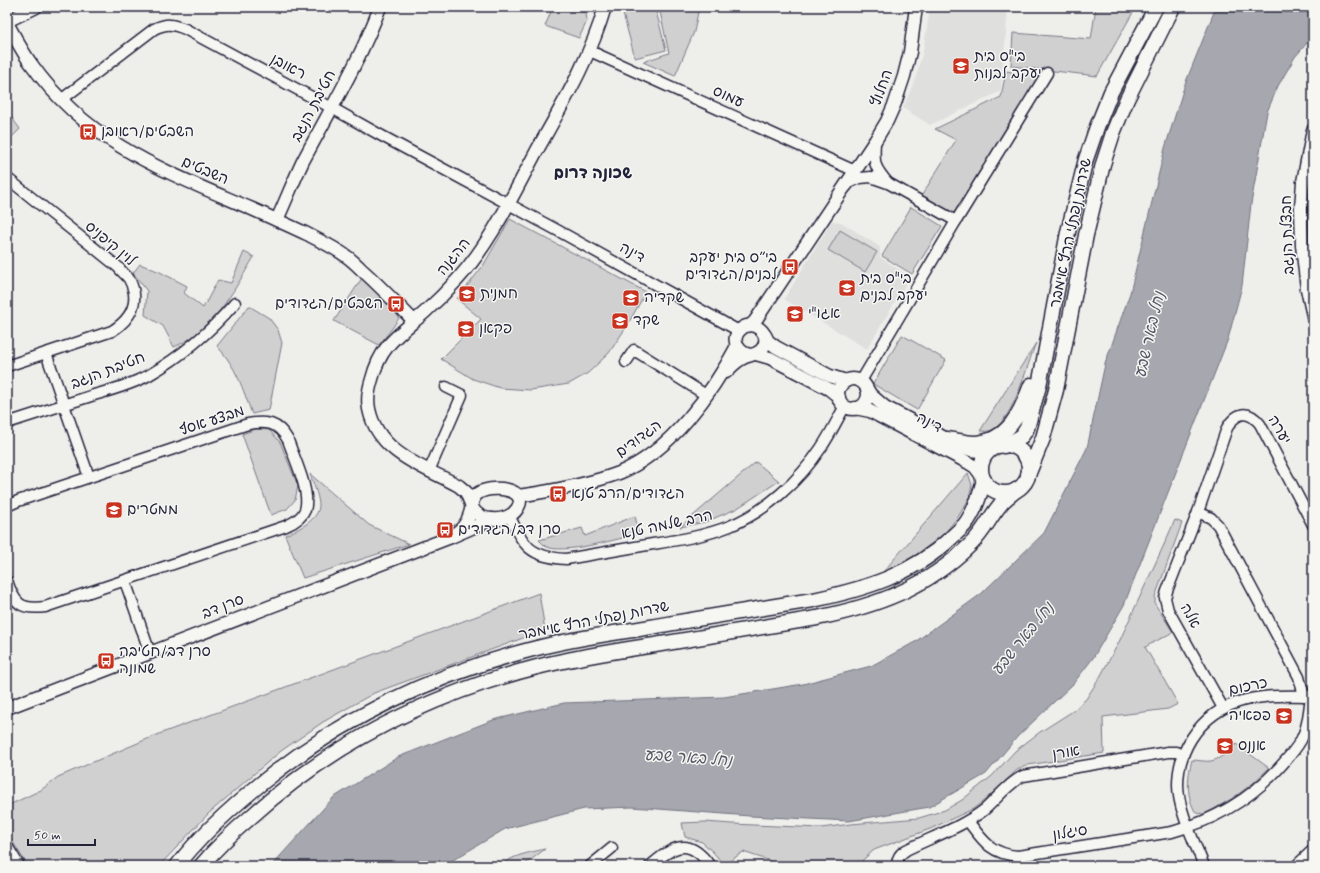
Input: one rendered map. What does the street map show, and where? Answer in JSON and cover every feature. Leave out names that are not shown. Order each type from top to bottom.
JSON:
[{"type":"main road","name":"שדרות נפתלי הרץ אימבר","points":[[998,448],[1022,436],[1027,428],[1039,386],[1068,232],[1086,159],[1111,92],[1156,7]]},
{"type":"main road","name":"שדרות נפתלי הרץ אימבר","points":[[1028,475],[1043,438],[1056,390],[1086,236],[1102,164],[1127,99],[1173,7]]},
{"type":"main road","points":[[947,439],[974,443],[995,439],[1010,428],[1025,401],[1048,342]]},
{"type":"main road","points":[[201,866],[209,856],[241,825],[290,783],[370,732],[418,708],[472,686],[569,659],[817,618],[847,612],[878,603],[908,590],[956,559],[982,532],[1000,504],[1016,490],[1025,482],[1028,475],[1028,468],[1027,461],[1023,454],[1011,446],[998,448],[984,458],[982,464],[983,478],[988,486],[994,491],[1009,493],[1016,490]]},
{"type":"main road","name":"שדרות נפתלי הרץ אימבר","points":[[177,866],[195,844],[228,812],[279,769],[336,731],[390,701],[434,681],[466,669],[539,647],[592,636],[813,600],[843,594],[872,585],[899,574],[924,560],[968,521],[974,509],[983,478]]},
{"type":"street","points":[[7,22],[36,7]]},
{"type":"street","name":"חטיבת הנגב","points":[[277,220],[303,162],[363,48],[380,7]]},
{"type":"street","name":"החלוץ","points":[[855,171],[875,141],[891,111],[904,76],[910,52],[916,7]]},
{"type":"street","name":"ההגנה","points":[[471,506],[466,492],[453,483],[404,458],[387,444],[376,428],[369,408],[368,397],[370,385],[379,357],[389,343],[440,299],[473,262],[508,203],[590,51],[602,8]]},
{"type":"street","name":"השבטים","points":[[7,22],[31,65],[61,100],[99,133],[141,159],[188,182],[277,220],[319,240],[347,256],[414,321]]},
{"type":"street","name":"ראובן","points":[[61,100],[154,29],[165,24],[175,25],[508,203]]},
{"type":"street","name":"עמוס","points":[[590,51],[855,171]]},
{"type":"street","points":[[846,380],[840,388],[846,404],[859,407],[866,401],[867,397],[864,385],[956,221],[1047,73]]},
{"type":"street","name":"חבצלת הנגב","points":[[1313,130],[1302,182],[1301,208],[1302,244],[1313,316]]},
{"type":"street","points":[[875,141],[874,163],[879,173],[888,183]]},
{"type":"street","points":[[769,301],[764,316],[763,324],[766,340],[763,348],[754,354],[743,352],[737,346],[736,338],[739,331],[756,321],[769,301],[841,193],[855,171]]},
{"type":"street","points":[[841,193],[850,182],[860,178],[871,177],[888,183],[956,221]]},
{"type":"street","name":"לוין קיפניס","points":[[7,178],[118,267],[128,278],[132,288],[134,300],[132,310],[128,318],[112,331],[7,366]]},
{"type":"street","name":"דינה","points":[[508,203],[739,331]]},
{"type":"street","name":"חטיבת הנגב","points":[[7,423],[121,386],[148,375],[202,337],[235,303]]},
{"type":"street","points":[[751,325],[759,328],[768,341],[776,347],[830,376],[846,380],[854,379],[864,385]]},
{"type":"street","name":"הגדודים","points":[[709,391],[737,346]]},
{"type":"street","points":[[626,362],[634,350],[709,391]]},
{"type":"street","points":[[7,506],[89,477],[46,353]]},
{"type":"street","name":"דינה","points":[[754,354],[770,358],[829,390],[846,404],[879,416],[967,462],[975,467],[983,478]]},
{"type":"street","name":"הגדודים","points":[[518,496],[549,492],[594,481],[619,472],[639,462],[671,436],[735,363],[742,358],[754,354]]},
{"type":"street","name":"דינה","points":[[864,385],[871,395],[885,407],[970,450],[984,452],[998,448]]},
{"type":"street","points":[[430,471],[462,395],[446,387]]},
{"type":"street","name":"הרב שלמה טנא","points":[[508,515],[519,536],[527,546],[537,554],[549,558],[566,559],[708,534],[745,518],[765,506],[785,490],[799,476],[821,448],[846,404]]},
{"type":"street","name":"יערה","points":[[1198,512],[1230,421],[1240,414],[1247,414],[1255,418],[1260,424],[1313,525]]},
{"type":"street","name":"מבצע אסף","points":[[89,477],[248,424],[268,423],[277,426],[284,432],[304,486],[306,494],[305,511],[300,517],[286,526],[125,581]]},
{"type":"street","name":"ההגנה","points":[[453,483],[484,490]]},
{"type":"street","points":[[495,488],[506,489],[514,492],[518,496],[520,500],[516,510],[498,519],[484,518],[478,515],[471,506],[472,500],[477,494],[484,490],[495,488]]},
{"type":"street","name":"סרן דב","points":[[451,537],[464,526],[469,517],[471,506]]},
{"type":"street","points":[[1198,512],[1211,518],[1218,525],[1309,696]]},
{"type":"street","name":"אלה","points":[[1198,512],[1165,598],[1168,610],[1224,708]]},
{"type":"street","name":"סרן דב","points":[[7,708],[451,537],[492,519]]},
{"type":"street","points":[[7,581],[14,599],[22,606],[33,608],[45,607],[125,581],[150,653]]},
{"type":"street","name":"כרכום","points":[[1204,866],[1180,800],[1178,785],[1183,755],[1189,743],[1197,731],[1207,721],[1224,708],[1236,702],[1256,698],[1309,696]]},
{"type":"street","name":"סיגלון","points":[[968,821],[982,840],[996,852],[1018,856],[1172,832],[1189,827],[1221,813],[1247,797],[1280,767],[1293,751],[1303,735],[1308,717],[1309,696]]},
{"type":"street","name":"אורן","points":[[898,866],[898,858],[906,850],[968,821],[983,810],[1010,784],[1023,776],[1168,752],[1176,752],[1183,755]]},
{"type":"street","points":[[650,866],[664,854],[680,847],[694,850],[700,854],[710,866]]},
{"type":"street","points":[[7,848],[18,866]]},
{"type":"street","points":[[590,866],[612,848]]},
{"type":"street","points":[[1296,866],[1313,850]]},
{"type":"shaded area","points":[[553,7],[586,13],[587,21],[579,38],[545,26]]},
{"type":"shaded area","points":[[633,7],[655,7],[666,50],[635,58],[622,10]]},
{"type":"shaded area","points":[[659,7],[699,7],[694,32],[675,76],[643,62],[669,53]]},
{"type":"shaded area","name":"בי\"ס בית יעקב לבנות","points":[[929,7],[1008,7],[1001,91],[930,125],[903,108],[915,80],[923,51]]},
{"type":"shaded area","points":[[1096,7],[1136,7],[1097,76],[1011,66],[1013,33],[1091,39]]},
{"type":"shaded area","points":[[1006,71],[1041,77],[954,214],[922,195],[956,140],[935,129],[1001,97]]},
{"type":"shaded area","points":[[7,111],[20,129],[7,142]]},
{"type":"shaded area","points":[[911,207],[942,226],[912,274],[882,256]]},
{"type":"shaded area","points":[[510,219],[646,292],[625,329],[609,353],[588,373],[569,384],[531,390],[500,388],[473,379],[441,359],[481,319],[457,299],[483,266]]},
{"type":"shaded area","name":"בי\"ס בית יעקב לבנים","points":[[832,221],[841,222],[880,247],[880,257],[910,277],[867,349],[784,299]]},
{"type":"shaded area","points":[[840,230],[877,252],[865,272],[828,250]]},
{"type":"shaded area","points":[[244,252],[254,257],[230,297],[211,321],[200,331],[188,340],[174,347],[163,326],[145,315],[147,291],[133,273],[140,264],[160,272],[187,286],[184,293],[203,308],[218,280],[231,283]]},
{"type":"shaded area","points":[[362,278],[393,309],[399,318],[379,345],[334,321]]},
{"type":"shaded area","points":[[249,306],[269,318],[278,330],[282,343],[269,410],[252,414],[242,386],[230,362],[217,346]]},
{"type":"shaded area","points":[[902,335],[946,360],[917,410],[873,384]]},
{"type":"shaded area","points":[[1036,343],[1019,391],[1007,415],[1000,424],[992,430],[980,431]]},
{"type":"shaded area","points":[[256,429],[269,430],[280,442],[298,486],[295,500],[287,509],[271,515],[242,434]]},
{"type":"shaded area","points":[[756,462],[779,481],[736,509],[705,522],[680,527]]},
{"type":"shaded area","points":[[968,473],[972,485],[969,499],[958,517],[943,535],[921,552],[897,566],[883,572]]},
{"type":"shaded area","points":[[310,474],[369,525],[409,544],[303,578],[285,535],[307,524],[316,515],[319,504],[318,496]]},
{"type":"shaded area","points":[[635,516],[639,534],[577,548],[564,549],[553,549],[545,546],[539,540],[582,528],[585,536]]},
{"type":"shaded area","points":[[1175,520],[1182,523],[1155,597],[1155,604],[1173,632],[1145,647],[1178,704],[1168,709],[1103,717],[1104,753],[1028,765],[1017,770],[973,809],[930,829],[874,850],[856,866],[786,866],[743,852],[724,865],[702,842],[685,837],[682,823],[705,822],[821,828],[919,818],[945,810],[962,800],[992,776],[1015,751],[1040,732],[1073,711],[1086,699],[1119,642]]},
{"type":"shaded area","points":[[539,593],[545,630],[374,693],[323,722],[281,751],[208,814],[159,866],[28,866],[7,833],[7,806],[41,790],[58,777],[159,734]]},
{"type":"shaded area","points":[[1236,744],[1269,768],[1252,784],[1233,798],[1204,814],[1196,813],[1190,800],[1188,787],[1192,760],[1215,760],[1225,754]]},
{"type":"shaded area","points":[[545,849],[523,866],[500,866],[515,857]]},
{"type":"water","name":"נחל באר שבע","points":[[1216,7],[1313,7],[1313,36],[1295,57],[1278,86],[1267,112],[1251,204],[1242,286],[1228,339],[1124,605],[1093,658],[1073,684],[1018,736],[986,774],[929,807],[849,821],[750,816],[632,807],[584,809],[505,829],[443,866],[271,866],[333,798],[398,757],[493,720],[564,703],[724,697],[803,684],[871,666],[915,642],[981,594],[1044,533],[1087,448],[1105,364],[1130,293],[1165,148],[1185,84]]},
{"type":"place","name":"בי\"ס בית יעקב לבנות","points":[[961,66]]},
{"type":"place","name":"השבטים/ראובן","points":[[88,132]]},
{"type":"place","name":"בי״ס בית יעקב לבנים/הגדודים","points":[[790,267]]},
{"type":"place","name":"בי\"ס בית יעקב לבנים","points":[[847,288]]},
{"type":"place","name":"חמנית","points":[[467,294]]},
{"type":"place","name":"שקדיה","points":[[631,298]]},
{"type":"place","name":"השבטים/הגדודים","points":[[396,304]]},
{"type":"place","name":"אגו\"י","points":[[795,314]]},
{"type":"place","name":"שקד","points":[[620,321]]},
{"type":"place","name":"פקאן","points":[[466,329]]},
{"type":"place","name":"הגדודים/הרב טנא","points":[[558,494]]},
{"type":"place","name":"ממטרים","points":[[114,510]]},
{"type":"place","name":"סרן דב/הגדודים","points":[[445,530]]},
{"type":"place","name":"סרן דב/חטיבה שמונה","points":[[106,661]]},
{"type":"place","name":"פפאיה","points":[[1284,716]]},
{"type":"place","name":"אננס","points":[[1225,746]]},
{"type":"district","name":"שכונה דרום","points":[[593,173]]}]
